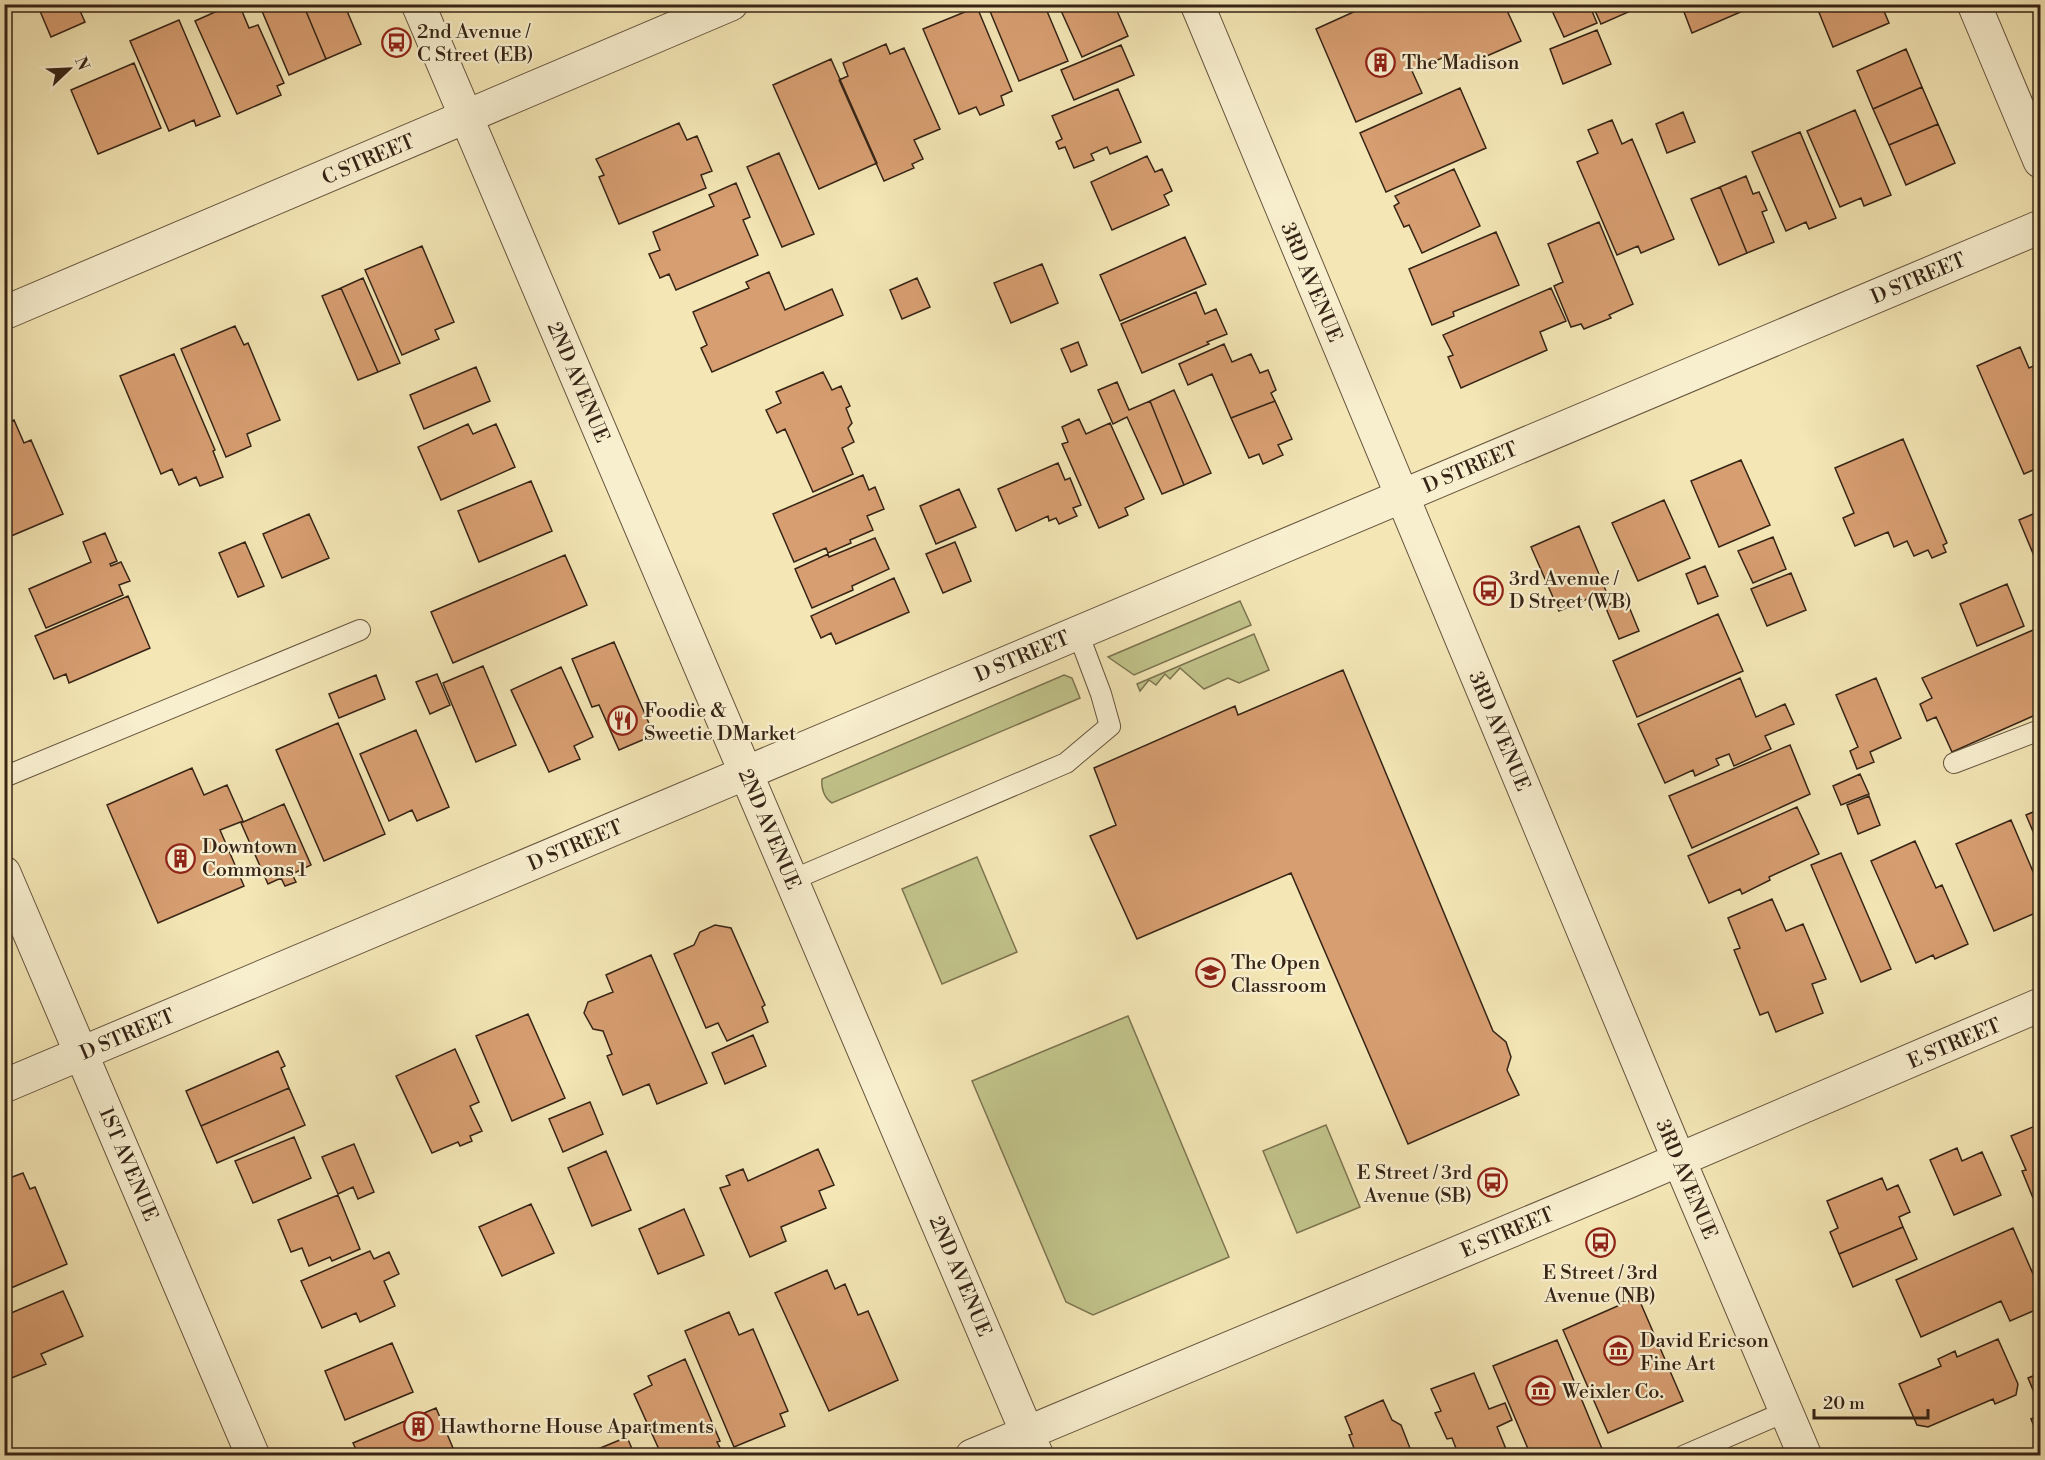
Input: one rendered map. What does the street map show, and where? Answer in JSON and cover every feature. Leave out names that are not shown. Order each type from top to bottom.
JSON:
[{"type":"street","name":"2ND AVENUE","points":[[418,4],[1032,1443]]},
{"type":"street","name":"C STREET","points":[[4,313],[731,4]]},
{"type":"street","name":"3RD AVENUE","points":[[1197,4],[1678,1160],[1805,1455]]},
{"type":"street","points":[[1974,4],[2040,161]]},
{"type":"street","name":"D STREET","points":[[4,1086],[2040,227]]},
{"type":"street","name":"1ST AVENUE","points":[[4,873],[252,1455]]},
{"type":"street","name":"E STREET","points":[[972,1455],[1032,1443],[1678,1160],[2040,1005]]},
{"type":"lane","points":[[4,777],[360,630]]},
{"type":"lane","points":[[792,880],[1066,763],[1110,726],[1101,694],[1077,633]]},
{"type":"lane","points":[[1954,763],[2040,730]]},
{"type":"lane","points":[[1683,1455],[1787,1412]]},
{"type":"green space","points":[[1240,601],[1251,625],[1134,675],[1108,657]]},
{"type":"green space","points":[[1254,634],[1269,670],[1239,683],[1228,678],[1204,689],[1180,668],[1170,679],[1165,674],[1156,685],[1149,680],[1140,691],[1137,684]]},
{"type":"green space","points":[[1064,675],[1072,678],[1080,698],[832,803],[825,796],[822,779]]},
{"type":"green space","points":[[977,857],[1017,952],[942,984],[902,889]]},
{"type":"green space","points":[[1128,1016],[1229,1257],[1093,1315],[1066,1302],[972,1081]]},
{"type":"green space","points":[[1326,1125],[1360,1207],[1297,1233],[1263,1151]]},
{"type":"building","points":[[37,4],[77,4],[85,22],[51,37]]},
{"type":"building","points":[[233,4],[239,4],[249,28],[258,25],[284,83],[277,86],[281,95],[237,114],[195,21]]},
{"type":"building","points":[[259,4],[303,4],[326,59],[289,75]]},
{"type":"building","points":[[303,4],[344,4],[361,44],[326,59]]},
{"type":"building","points":[[987,4],[1044,4],[1068,61],[1019,81]]},
{"type":"building","points":[[1058,4],[1114,4],[1128,36],[1082,57]]},
{"type":"building","name":"The Madison","points":[[1371,4],[1504,4],[1521,41],[1455,70],[1449,55],[1412,71],[1422,93],[1356,122],[1316,29]]},
{"type":"building","points":[[1549,4],[1589,4],[1597,23],[1564,37]]},
{"type":"building","points":[[1592,4],[1630,4],[1633,10],[1601,24]]},
{"type":"building","points":[[1681,4],[1759,4],[1692,33]]},
{"type":"building","points":[[1831,4],[1881,4],[1889,23],[1833,47],[1818,10]]},
{"type":"building","points":[[977,7],[1012,91],[1001,96],[1004,105],[980,115],[976,107],[959,114],[923,29]]},
{"type":"building","points":[[179,20],[220,116],[196,126],[194,120],[169,131],[130,41]]},
{"type":"building","points":[[1597,30],[1611,64],[1563,84],[1550,49]]},
{"type":"building","points":[[886,44],[890,54],[904,48],[940,129],[914,140],[923,159],[912,164],[914,168],[884,181],[839,80],[848,76],[843,63]]},
{"type":"building","points":[[1121,45],[1134,75],[1074,100],[1061,70]]},
{"type":"building","points":[[1906,49],[1922,87],[1873,109],[1857,71]]},
{"type":"building","points":[[831,59],[877,163],[819,189],[773,85]]},
{"type":"building","points":[[134,63],[161,128],[98,154],[71,90]]},
{"type":"building","points":[[1922,87],[1938,124],[1889,145],[1873,109]]},
{"type":"building","points":[[1460,88],[1486,148],[1386,192],[1360,133]]},
{"type":"building","points":[[1118,89],[1141,142],[1110,154],[1107,147],[1091,154],[1094,160],[1074,168],[1065,147],[1059,149],[1056,142],[1062,139],[1052,116]]},
{"type":"building","points":[[1855,110],[1891,195],[1864,206],[1861,198],[1840,207],[1807,131]]},
{"type":"building","points":[[1683,112],[1695,142],[1667,153],[1656,124]]},
{"type":"building","points":[[1612,120],[1622,144],[1632,139],[1674,239],[1641,253],[1638,246],[1617,255],[1577,162],[1598,153],[1588,130]]},
{"type":"building","points":[[679,123],[687,140],[697,136],[712,171],[701,175],[706,188],[619,224],[599,177],[604,175],[596,159]]},
{"type":"building","points":[[1938,124],[1955,163],[1906,185],[1889,145]]},
{"type":"building","points":[[1800,132],[1836,218],[1809,229],[1806,222],[1786,231],[1752,152]]},
{"type":"building","points":[[779,153],[814,234],[782,247],[747,167]]},
{"type":"building","points":[[1147,156],[1155,172],[1162,169],[1172,191],[1164,195],[1169,205],[1112,230],[1091,182]]},
{"type":"building","points":[[1454,169],[1480,226],[1422,253],[1409,225],[1404,227],[1394,206],[1399,203],[1395,196]]},
{"type":"building","points":[[1746,176],[1753,194],[1759,192],[1767,210],[1762,212],[1774,242],[1747,253],[1720,187]]},
{"type":"building","points":[[736,183],[750,217],[743,220],[758,255],[676,290],[669,274],[660,278],[649,254],[660,250],[653,232],[714,206],[709,195]]},
{"type":"building","points":[[1720,187],[1747,253],[1719,265],[1691,199]]},
{"type":"building","points":[[1599,222],[1633,304],[1609,315],[1611,318],[1584,329],[1581,324],[1571,327],[1554,286],[1563,282],[1548,244]]},
{"type":"building","points":[[1496,232],[1519,285],[1453,312],[1454,316],[1432,325],[1409,269]]},
{"type":"building","points":[[1185,237],[1206,284],[1120,321],[1100,275]]},
{"type":"building","points":[[422,246],[454,322],[435,330],[439,339],[402,355],[365,270]]},
{"type":"building","points":[[1042,264],[1058,303],[1011,323],[994,283]]},
{"type":"building","points":[[769,272],[785,310],[832,289],[843,315],[712,372],[701,348],[707,345],[693,312],[749,288],[746,282]]},
{"type":"building","points":[[363,278],[400,363],[378,372],[341,288]]},
{"type":"building","points":[[917,278],[930,307],[902,319],[890,290]]},
{"type":"building","points":[[341,288],[378,372],[358,380],[322,296]]},
{"type":"building","points":[[1551,288],[1566,321],[1540,332],[1547,350],[1461,388],[1448,357],[1453,355],[1443,335]]},
{"type":"building","points":[[1196,292],[1205,314],[1216,309],[1227,334],[1142,373],[1121,324]]},
{"type":"building","points":[[235,326],[244,345],[248,343],[280,420],[247,434],[251,446],[226,457],[181,349]]},
{"type":"building","points":[[1078,342],[1087,365],[1071,372],[1061,349]]},
{"type":"building","points":[[1224,344],[1232,362],[1251,354],[1260,373],[1268,370],[1276,390],[1271,393],[1275,401],[1231,418],[1212,374],[1188,385],[1179,364]]},
{"type":"building","points":[[2020,347],[2029,368],[2040,363],[2040,467],[2024,474],[1977,366]]},
{"type":"building","points":[[174,354],[215,450],[213,451],[223,477],[200,486],[196,477],[179,485],[172,469],[161,474],[120,376]]},
{"type":"building","points":[[476,367],[490,401],[424,429],[410,395]]},
{"type":"building","points":[[823,372],[832,390],[841,386],[850,406],[846,408],[852,423],[848,428],[854,442],[842,448],[853,474],[813,492],[785,429],[777,433],[766,410],[781,403],[776,392]]},
{"type":"building","points":[[1117,382],[1129,410],[1150,401],[1184,485],[1162,494],[1127,417],[1113,424],[1098,390]]},
{"type":"building","points":[[1174,390],[1211,473],[1184,485],[1150,401]]},
{"type":"building","points":[[1275,401],[1292,439],[1278,445],[1283,455],[1263,464],[1259,454],[1249,458],[1231,418]]},
{"type":"building","points":[[1079,419],[1086,434],[1110,423],[1144,499],[1125,508],[1128,515],[1099,528],[1062,444],[1068,442],[1062,427]]},
{"type":"building","points":[[14,420],[24,443],[31,440],[63,514],[4,539],[4,424]]},
{"type":"building","points":[[468,424],[473,434],[496,424],[515,467],[441,500],[418,447]]},
{"type":"building","points":[[1903,439],[1947,543],[1943,545],[1946,552],[1932,558],[1928,550],[1914,556],[1907,541],[1894,547],[1888,532],[1855,546],[1843,518],[1854,513],[1835,468]]},
{"type":"building","points":[[1741,460],[1770,525],[1719,547],[1691,481]]},
{"type":"building","points":[[1058,463],[1065,480],[1070,478],[1081,505],[1073,508],[1077,516],[1059,524],[1056,518],[1049,521],[1048,516],[1016,531],[998,489]]},
{"type":"building","points":[[863,475],[869,490],[875,487],[884,509],[867,516],[873,530],[828,553],[826,548],[794,562],[773,514]]},
{"type":"building","points":[[531,481],[552,531],[479,562],[458,511]]},
{"type":"building","points":[[959,489],[976,527],[936,544],[920,506]]},
{"type":"building","points":[[1664,500],[1690,558],[1638,581],[1612,523]]},
{"type":"building","points":[[2040,511],[2040,570],[2019,520]]},
{"type":"building","points":[[309,514],[329,558],[282,578],[263,534]]},
{"type":"building","points":[[1579,526],[1606,591],[1559,611],[1531,547]]},
{"type":"building","points":[[105,533],[117,561],[110,564],[111,566],[121,562],[130,581],[119,585],[123,595],[46,628],[29,589],[91,562],[83,542]]},
{"type":"building","points":[[1773,537],[1786,569],[1753,583],[1738,551]]},
{"type":"building","points":[[875,538],[889,569],[852,586],[853,590],[812,608],[795,569],[828,554],[829,557]]},
{"type":"building","points":[[245,542],[264,586],[238,597],[219,553]]},
{"type":"building","points":[[955,542],[971,581],[943,593],[926,554]]},
{"type":"building","points":[[565,555],[587,605],[453,663],[431,612]]},
{"type":"building","points":[[1705,566],[1718,596],[1698,604],[1686,574]]},
{"type":"building","points":[[1791,573],[1806,610],[1767,626],[1751,589]]},
{"type":"building","points":[[894,578],[909,612],[836,644],[831,633],[821,638],[811,616]]},
{"type":"building","points":[[2007,584],[2024,626],[1977,646],[1960,604]]},
{"type":"building","points":[[128,596],[150,648],[69,683],[66,674],[54,679],[35,636]]},
{"type":"building","points":[[1625,597],[1639,631],[1619,639],[1605,606]]},
{"type":"building","points":[[1718,614],[1743,671],[1637,717],[1613,661]]},
{"type":"building","points":[[2040,627],[2040,713],[1952,752],[1936,717],[1927,721],[1920,704],[1932,698],[1922,678]]},
{"type":"building","points":[[614,642],[654,735],[619,750],[599,705],[592,707],[572,659]]},
{"type":"building","points":[[483,666],[516,745],[476,762],[443,683]]},
{"type":"building","points":[[561,667],[593,737],[574,746],[580,759],[549,772],[511,690]]},
{"type":"building","points":[[1343,670],[1493,1031],[1506,1042],[1511,1057],[1507,1070],[1519,1095],[1408,1144],[1291,873],[1137,939],[1090,836],[1116,825],[1094,768],[1235,706],[1238,715]]},
{"type":"building","points":[[437,674],[450,705],[430,714],[416,682]]},
{"type":"building","points":[[376,675],[385,699],[339,718],[329,694]]},
{"type":"building","points":[[1740,678],[1756,717],[1785,704],[1794,724],[1765,736],[1771,749],[1734,766],[1729,754],[1716,759],[1719,765],[1695,776],[1693,770],[1665,783],[1638,724]]},
{"type":"building","points":[[1876,678],[1901,738],[1870,752],[1874,762],[1857,769],[1850,751],[1858,747],[1836,695]]},
{"type":"building","points":[[338,723],[385,834],[324,861],[276,750]]},
{"type":"building","points":[[416,730],[449,807],[417,821],[412,810],[389,821],[360,754]]},
{"type":"building","points":[[1790,745],[1810,794],[1692,848],[1669,796]]},
{"type":"building","name":"Downtown Commons 1","points":[[192,768],[204,795],[227,785],[243,821],[220,830],[244,886],[158,923],[107,805]]},
{"type":"building","points":[[1860,774],[1869,794],[1841,805],[1833,786]]},
{"type":"building","points":[[1869,796],[1880,825],[1858,834],[1847,805]]},
{"type":"building","points":[[284,804],[311,865],[292,874],[296,882],[285,886],[281,878],[268,884],[241,823]]},
{"type":"building","points":[[1797,807],[1819,854],[1769,877],[1770,880],[1742,894],[1740,889],[1709,903],[1688,856]]},
{"type":"building","points":[[2040,809],[2040,848],[2026,815]]},
{"type":"building","points":[[2011,820],[2040,888],[2040,911],[1994,931],[1956,844]]},
{"type":"building","points":[[1915,841],[1936,888],[1942,885],[1968,944],[1935,959],[1933,955],[1916,963],[1871,861]]},
{"type":"building","points":[[1841,853],[1891,969],[1861,982],[1811,865]]},
{"type":"building","points":[[1772,899],[1786,931],[1803,924],[1826,979],[1812,984],[1823,1013],[1776,1032],[1768,1012],[1760,1015],[1734,950],[1740,948],[1728,918]]},
{"type":"building","points":[[715,925],[731,928],[765,1005],[762,1007],[768,1022],[727,1041],[718,1023],[706,1028],[674,954],[694,945],[700,932]]},
{"type":"building","points":[[651,955],[707,1083],[657,1104],[649,1084],[623,1095],[607,1056],[612,1054],[603,1031],[593,1029],[584,1013],[588,1002],[613,992],[606,975]]},
{"type":"building","points":[[528,1014],[565,1098],[512,1121],[476,1036]]},
{"type":"building","points":[[753,1035],[766,1066],[725,1084],[712,1053]]},
{"type":"building","points":[[455,1049],[479,1102],[470,1106],[482,1131],[470,1136],[472,1141],[460,1146],[458,1142],[432,1153],[396,1076]]},
{"type":"building","points":[[278,1051],[285,1066],[281,1068],[289,1088],[201,1126],[186,1091]]},
{"type":"building","points":[[289,1088],[305,1125],[217,1163],[201,1126]]},
{"type":"building","points":[[590,1102],[603,1134],[563,1152],[549,1119]]},
{"type":"building","points":[[2040,1124],[2040,1205],[2037,1196],[2033,1198],[2022,1171],[2026,1170],[2011,1136]]},
{"type":"building","points":[[294,1137],[311,1178],[253,1203],[235,1161]]},
{"type":"building","points":[[354,1144],[374,1192],[358,1199],[353,1187],[338,1194],[322,1157]]},
{"type":"building","points":[[1957,1148],[1962,1161],[1982,1152],[2001,1195],[1954,1215],[1930,1160]]},
{"type":"building","points":[[818,1149],[834,1185],[819,1191],[826,1208],[781,1227],[786,1241],[750,1257],[720,1188],[730,1185],[726,1176],[743,1169],[748,1181]]},
{"type":"building","points":[[606,1151],[631,1210],[592,1226],[568,1168]]},
{"type":"building","points":[[23,1173],[30,1189],[35,1187],[67,1264],[4,1291],[4,1202],[7,1201],[4,1195],[4,1180]]},
{"type":"building","points":[[1882,1178],[1887,1190],[1898,1185],[1910,1212],[1899,1217],[1903,1227],[1839,1254],[1830,1232],[1838,1228],[1827,1201]]},
{"type":"building","points":[[338,1195],[360,1249],[332,1261],[330,1257],[309,1266],[302,1248],[291,1252],[278,1220]]},
{"type":"building","points":[[531,1204],[554,1253],[502,1276],[479,1227]]},
{"type":"building","points":[[684,1209],[704,1255],[658,1274],[639,1229]]},
{"type":"building","points":[[1903,1227],[1917,1259],[1853,1287],[1839,1254]]},
{"type":"building","points":[[2013,1228],[2040,1290],[2040,1308],[2010,1321],[2001,1301],[1921,1337],[1896,1280]]},
{"type":"building","points":[[370,1251],[374,1259],[389,1252],[399,1274],[384,1281],[395,1306],[360,1322],[356,1313],[322,1328],[301,1281]]},
{"type":"building","points":[[827,1270],[835,1289],[845,1284],[858,1315],[868,1311],[898,1380],[829,1411],[775,1293]]},
{"type":"building","points":[[63,1291],[83,1336],[41,1354],[46,1364],[9,1379],[4,1378],[4,1316]]},
{"type":"building","points":[[1638,1297],[1683,1401],[1608,1433],[1563,1330]]},
{"type":"building","points":[[729,1312],[739,1335],[753,1329],[788,1411],[780,1414],[785,1426],[734,1447],[685,1331]]},
{"type":"building","points":[[1998,1339],[2018,1384],[2016,1395],[1995,1404],[1993,1399],[1928,1427],[1917,1425],[1899,1384],[1941,1366],[1938,1359],[1955,1351],[1957,1357]]},
{"type":"building","points":[[1557,1340],[1605,1456],[1531,1456],[1493,1366]]},
{"type":"building","points":[[392,1343],[413,1392],[345,1420],[325,1371]]},
{"type":"building","points":[[685,1359],[720,1441],[717,1442],[720,1448],[704,1456],[662,1456],[634,1394],[652,1385],[648,1376]]},
{"type":"building","points":[[1474,1373],[1489,1409],[1505,1403],[1512,1420],[1497,1427],[1508,1454],[1513,1452],[1515,1456],[1459,1456],[1452,1438],[1447,1439],[1435,1413],[1441,1411],[1431,1389]]},
{"type":"building","points":[[2040,1373],[2040,1395],[2036,1397],[2028,1378]]},
{"type":"building","points":[[1383,1400],[1392,1420],[1401,1425],[1413,1456],[1357,1456],[1345,1417]]},
{"type":"building","name":"Hawthorne House Apartments","points":[[436,1408],[456,1455],[359,1456],[353,1443]]},
{"type":"building","points":[[2040,1415],[2040,1441],[2031,1419]]},
{"type":"building","points":[[627,1437],[635,1456],[587,1456],[586,1454]]},
{"type":"place","name":"2nd Avenue / C Street (EB)","points":[[396,42]]},
{"type":"place","name":"The Madison","points":[[1381,62]]},
{"type":"place","name":"3rd Avenue / D Street (WB)","points":[[1488,590]]},
{"type":"place","name":"Foodie & Sweetie DMarket","points":[[623,721]]},
{"type":"place","name":"Downtown Commons 1","points":[[181,858]]},
{"type":"place","name":"The Open Classroom","points":[[1210,973]]},
{"type":"place","name":"E Street / 3rd Avenue (SB)","points":[[1493,1183]]},
{"type":"place","name":"E Street / 3rd Avenue (NB)","points":[[1600,1242]]},
{"type":"place","name":"David Ericson Fine Art","points":[[1619,1351]]},
{"type":"place","name":"Weixler Co.","points":[[1541,1391]]},
{"type":"place","name":"Hawthorne House Apartments","points":[[419,1426]]}]
